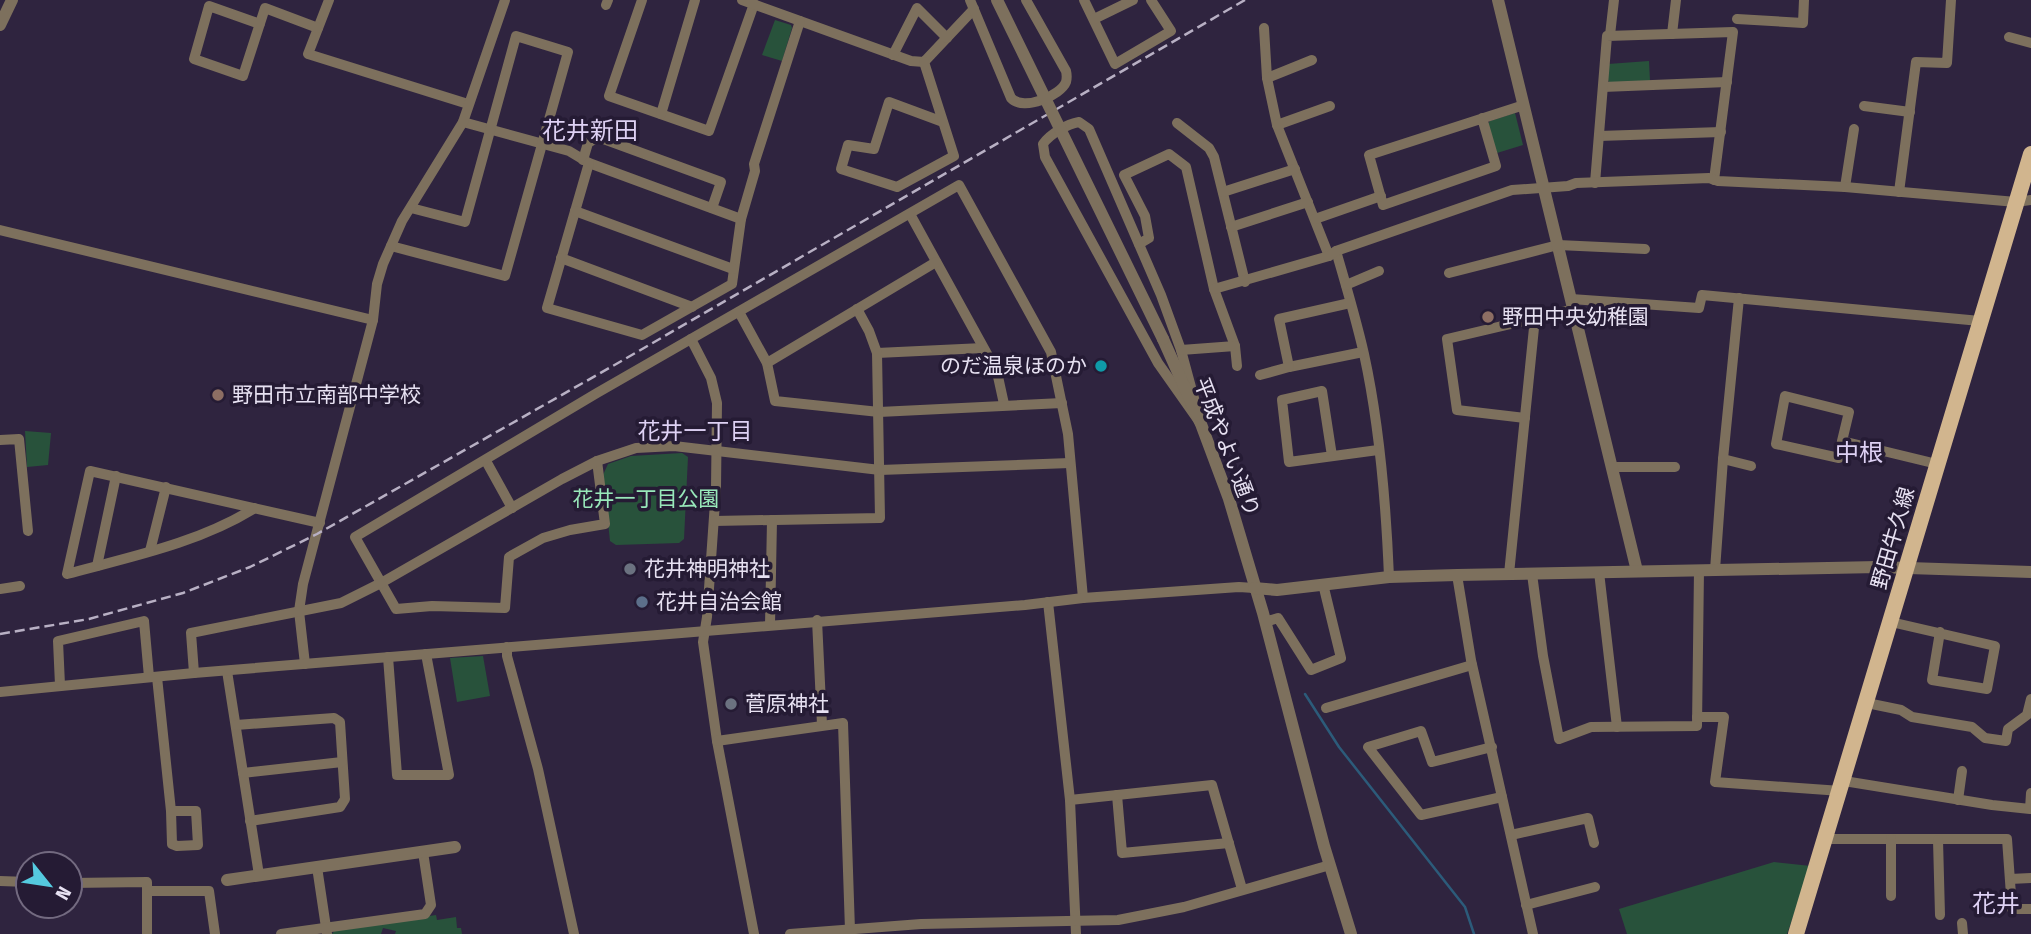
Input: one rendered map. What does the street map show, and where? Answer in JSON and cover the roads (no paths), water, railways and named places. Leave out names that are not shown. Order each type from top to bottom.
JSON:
[{"type":"main road","name":"野田牛久線","points":[[1796,934],[1892,622],[1980,321],[2024,201],[2031,154]]},
{"type":"street","points":[[0,25],[12,0]]},
{"type":"street","points":[[329,0],[308,54],[468,104]]},
{"type":"street","points":[[304,664],[299,611],[303,584],[373,320],[377,284],[391,246],[411,208],[463,122],[505,0]]},
{"type":"street","points":[[642,0],[609,96],[709,131],[761,4]]},
{"type":"street","points":[[661,114],[695,0]]},
{"type":"street","points":[[742,0],[761,4],[893,55],[924,62]]},
{"type":"street","name":"平成やよい通り","points":[[997,0],[1163,339],[1201,424],[1229,499],[1351,934]]},
{"type":"street","points":[[924,62],[947,38],[972,5],[1016,103],[1030,105],[1058,90],[1065,85],[1066,71],[1026,0]]},
{"type":"street","points":[[1084,0],[1115,64],[1171,31],[1152,0]]},
{"type":"street","points":[[1094,19],[1133,0]]},
{"type":"street","points":[[1498,0],[1637,571]]},
{"type":"street","points":[[1611,35],[1614,0]]},
{"type":"street","points":[[1672,34],[1676,0]]},
{"type":"street","points":[[1737,19],[1802,23],[1804,0]]},
{"type":"street","points":[[1899,192],[1916,62],[1947,63],[1951,0]]},
{"type":"street","points":[[260,24],[209,6],[194,59],[243,76],[260,24],[265,8],[318,28]]},
{"type":"street","points":[[893,55],[917,8],[947,38]]},
{"type":"street","points":[[712,208],[721,182],[598,137],[588,143],[575,211],[547,308],[642,335],[732,284],[741,219],[755,171],[754,164],[800,21]]},
{"type":"street","points":[[1264,28],[1267,78],[1277,125],[1315,219],[1346,285],[1363,352],[1378,450],[1389,577]]},
{"type":"street","points":[[1595,183],[1607,36],[1733,32],[1714,180]]},
{"type":"street","points":[[391,246],[505,276],[540,143],[568,52],[516,36],[465,222],[411,208]]},
{"type":"street","points":[[2009,37],[2031,43]]},
{"type":"street","points":[[1267,78],[1312,60]]},
{"type":"street","points":[[924,62],[954,156],[897,187],[841,169],[848,145],[874,149],[889,103],[943,122]]},
{"type":"street","points":[[1603,87],[1727,82]]},
{"type":"street","points":[[1482,118],[1496,166],[1383,205],[1369,155],[1482,118],[1524,105]]},
{"type":"street","points":[[1277,125],[1330,106]]},
{"type":"street","points":[[1864,106],[1910,112]]},
{"type":"street","points":[[463,122],[569,151],[586,162],[741,219]]},
{"type":"street","points":[[1073,123],[1084,124],[1089,129],[1139,244],[1181,350],[1201,424],[1158,363],[1045,157],[1043,144],[1047,138],[1073,123]]},
{"type":"street","points":[[1177,123],[1209,148],[1214,157],[1245,282]]},
{"type":"street","points":[[1845,187],[1854,129]]},
{"type":"street","points":[[1599,136],[1721,132]]},
{"type":"street","points":[[1139,244],[1149,238],[1145,216],[1124,174],[1169,154],[1185,167],[1214,289],[1236,346],[1237,366]]},
{"type":"street","points":[[1223,192],[1295,169]]},
{"type":"street","points":[[1214,289],[1245,282],[1333,253],[1512,190],[1544,186],[1714,180],[2024,201]]},
{"type":"street","points":[[597,461],[606,527],[570,530],[543,538],[509,557],[505,608],[432,606],[396,609],[355,537],[691,338],[959,185],[1051,352],[1068,434],[1083,598]]},
{"type":"street","points":[[1315,219],[1381,196]]},
{"type":"street","points":[[1231,227],[1308,202]]},
{"type":"street","points":[[575,211],[733,269]]},
{"type":"street","points":[[910,214],[997,372],[1004,404]]},
{"type":"street","points":[[0,230],[373,320]]},
{"type":"street","points":[[1449,273],[1558,245],[1645,249]]},
{"type":"street","points":[[561,258],[692,307]]},
{"type":"street","points":[[767,363],[936,262]]},
{"type":"street","points":[[1346,285],[1380,271]]},
{"type":"street","points":[[1525,418],[1457,410],[1447,339],[1535,318],[1573,304],[1699,308],[1702,295],[1980,321]]},
{"type":"street","points":[[1715,570],[1739,298]]},
{"type":"street","points":[[1289,368],[1279,319],[1350,303]]},
{"type":"street","points":[[714,521],[880,517],[877,353],[857,309]]},
{"type":"street","points":[[739,312],[767,363],[775,401],[879,412],[1062,403]]},
{"type":"street","points":[[1509,574],[1535,318]]},
{"type":"street","points":[[691,338],[704,360],[715,393],[717,417],[714,521],[703,642],[717,741],[754,934]]},
{"type":"street","points":[[1181,350],[1236,346]]},
{"type":"street","points":[[877,353],[983,348]]},
{"type":"street","points":[[1260,375],[1363,352]]},
{"type":"street","points":[[1332,456],[1322,391],[1282,400],[1289,462],[1378,450]]},
{"type":"street","points":[[1785,396],[1849,412],[1843,441],[1839,458],[1776,444],[1785,396]]},
{"type":"street","points":[[0,440],[19,439],[28,531]]},
{"type":"street","points":[[1843,441],[1937,464]]},
{"type":"street","points":[[194,673],[191,633],[341,603],[616,453],[656,446],[880,470],[1070,463]]},
{"type":"street","points":[[1723,459],[1751,466]]},
{"type":"street","points":[[486,461],[512,508]]},
{"type":"street","points":[[1612,467],[1675,467]]},
{"type":"street","points":[[255,508],[238,519],[198,536],[66,574],[90,471],[166,487],[320,523]]},
{"type":"street","points":[[97,566],[117,476]]},
{"type":"street","points":[[150,551],[166,487]]},
{"type":"street","points":[[770,625],[772,520]]},
{"type":"street","points":[[0,692],[194,673],[1083,598],[1239,587],[1277,590],[1389,577],[1906,568],[2031,572]]},
{"type":"street","points":[[1532,574],[1543,656],[1559,739],[1591,727],[1697,726],[1699,570]]},
{"type":"street","points":[[1598,572],[1617,727]]},
{"type":"street","points":[[1457,575],[1472,665],[1533,934]]},
{"type":"street","points":[[1265,622],[1278,618],[1311,670],[1341,658],[1323,584]]},
{"type":"street","points":[[0,589],[20,586]]},
{"type":"street","points":[[1048,603],[1070,800],[1076,934]]},
{"type":"street","points":[[60,685],[58,641],[144,621],[171,811]]},
{"type":"street","points":[[817,621],[822,725]]},
{"type":"street","points":[[1892,622],[1940,632],[1995,646],[1986,695],[1932,680],[1940,632]]},
{"type":"street","points":[[507,647],[544,794],[574,934]]},
{"type":"street","points":[[388,657],[397,775],[449,775],[426,654]]},
{"type":"street","points":[[1326,708],[1472,665]]},
{"type":"street","points":[[227,671],[259,875]]},
{"type":"street","points":[[1867,703],[1901,709],[1912,717],[1972,727],[1985,738],[2006,741],[2008,729],[2026,715],[2031,699]]},
{"type":"street","points":[[1697,717],[1724,718],[1715,782],[1842,786],[2030,808],[2031,793]]},
{"type":"street","points":[[236,724],[334,718],[340,723],[345,799],[340,807],[250,821]]},
{"type":"street","points":[[717,741],[843,723],[850,930]]},
{"type":"street","points":[[1492,747],[1432,762],[1422,731],[1368,747],[1421,815],[1502,797]]},
{"type":"street","points":[[243,773],[342,762]]},
{"type":"street","points":[[1958,800],[1962,771]]},
{"type":"street","points":[[1070,800],[1212,785],[1242,890]]},
{"type":"street","points":[[1117,795],[1122,853],[1229,843]]},
{"type":"street","points":[[1511,835],[1588,818],[1594,843]]},
{"type":"street","points":[[1826,839],[2007,839],[2012,909],[2031,909]]},
{"type":"street","points":[[1891,839],[1891,896]]},
{"type":"street","points":[[1938,840],[1940,915]]},
{"type":"street","points":[[227,880],[455,847]]},
{"type":"street","points":[[281,934],[326,930],[425,914],[431,905],[424,852]]},
{"type":"street","points":[[789,934],[869,931],[921,924],[1075,922],[1146,916],[1330,865]]},
{"type":"street","points":[[317,867],[326,930]]},
{"type":"street","points":[[2010,880],[2031,878]]},
{"type":"street","points":[[84,883],[147,882],[147,934]]},
{"type":"street","points":[[1526,905],[1595,887]]},
{"type":"street","points":[[147,891],[209,891],[215,934]]},
{"type":"waterway","points":[[1305,694],[1339,747],[1465,907],[1474,934]]},
{"type":"railway","points":[[0,634],[89,619],[183,593],[250,567],[317,534],[1245,0]]},
{"type":"place","name":"野田中央幼稚園","points":[[1488,317]]},
{"type":"place","name":"のだ温泉ほのか","points":[[1101,366]]},
{"type":"place","name":"野田市立南部中学校","points":[[218,395]]},
{"type":"place","name":"花井神明神社","points":[[630,569]]},
{"type":"place","name":"花井自治会館","points":[[642,602]]},
{"type":"place","name":"菅原神社","points":[[731,704]]},
{"type":"district","name":"花井新田","points":[[590,131]]},
{"type":"district","name":"花井一丁目","points":[[695,431]]},
{"type":"district","name":"中根","points":[[1859,453]]},
{"type":"district","name":"花井","points":[[1996,904]]},
{"type":"park label","name":"花井一丁目公園","points":[[646,499]]}]
